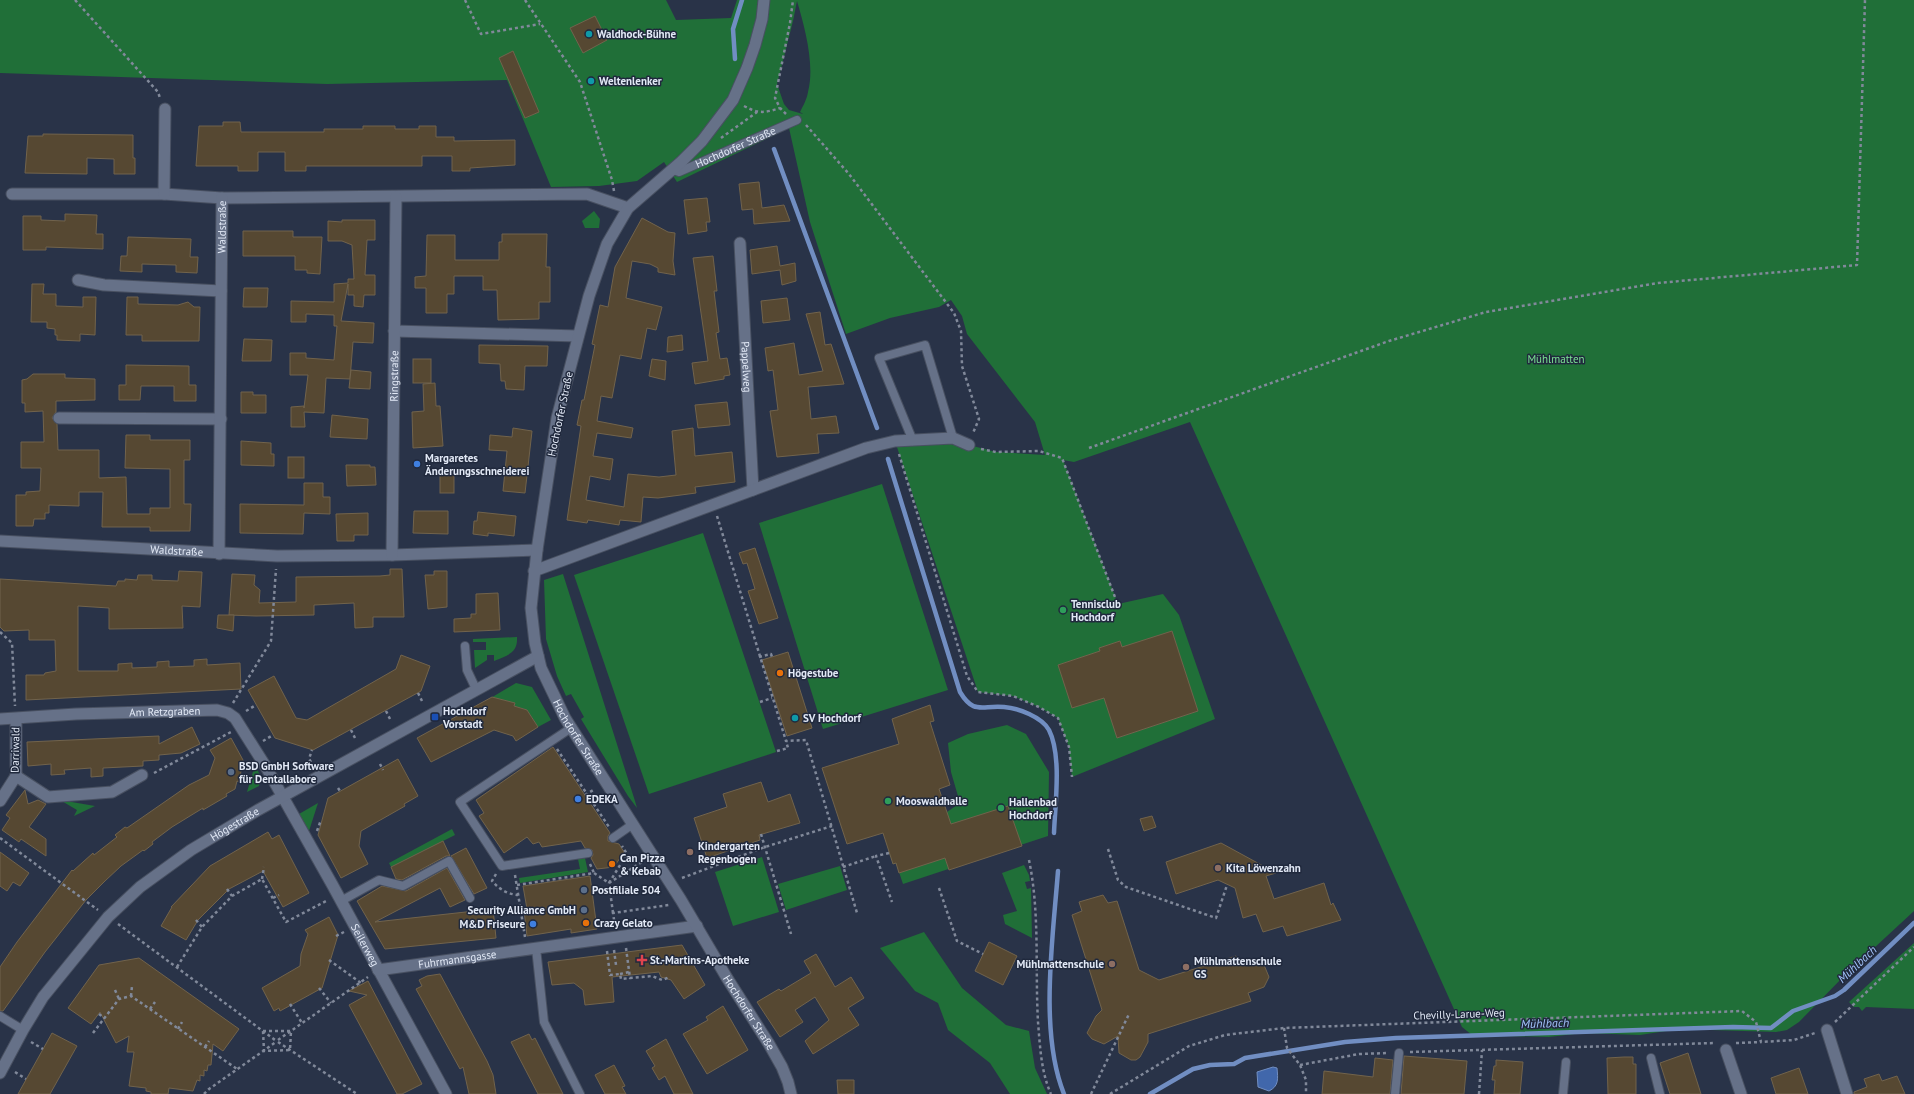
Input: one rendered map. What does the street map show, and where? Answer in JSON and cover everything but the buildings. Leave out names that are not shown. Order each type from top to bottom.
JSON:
[{"type":"street","name":"Hochdorfer Straße","points":[[764,0],[762,19],[755,46],[733,100],[702,141],[674,170],[644,193],[628,208],[607,244],[578,336],[557,418],[534,571],[531,608],[538,656],[553,695],[571,728],[681,900],[782,1067],[788,1082],[790,1094]]},
{"type":"street","points":[[164,194],[165,110]]},
{"type":"street","name":"Waldstraße","points":[[0,541],[219,554],[222,198],[164,194],[12,194]]},
{"type":"street","points":[[222,198],[587,194],[628,208]]},
{"type":"street","name":"Ringstraße","points":[[392,555],[396,197]]},
{"type":"street","name":"Pappelweg","points":[[740,244],[753,490]]},
{"type":"street","points":[[78,280],[104,285],[221,291]]},
{"type":"street","points":[[394,331],[578,336]]},
{"type":"street","points":[[59,418],[221,419]]},
{"type":"street","points":[[534,571],[866,448],[895,441],[954,438],[969,445]]},
{"type":"street","points":[[219,554],[277,556],[392,555],[537,550]]},
{"type":"street","name":"Högestraße","points":[[0,1073],[43,997],[108,917],[140,888],[190,850],[282,797],[538,656]]},
{"type":"street","name":"Am Retzgraben","points":[[0,719],[106,713],[218,710],[228,713]]},
{"type":"street","points":[[228,713],[241,724],[282,797]]},
{"type":"street","name":"Darriwald","points":[[0,801],[16,776],[16,719]]},
{"type":"street","points":[[16,776],[48,797],[112,792],[142,776]]},
{"type":"street","name":"Seilerweg","points":[[282,797],[339,897],[446,1094]]},
{"type":"street","name":"Fuhrmannsgasse","points":[[378,970],[697,926]]},
{"type":"street","points":[[1827,1030],[1847,1094]]},
{"type":"street","points":[[1726,1045],[1741,1094]]},
{"type":"lane","name":"Hochdorfer Straße","points":[[674,170],[679,172],[797,120]]},
{"type":"lane","points":[[913,441],[880,358],[925,345],[954,438]]},
{"type":"lane","points":[[465,646],[467,670],[476,689]]},
{"type":"lane","points":[[571,728],[460,802],[502,866],[588,853]]},
{"type":"lane","points":[[612,838],[633,824]]},
{"type":"lane","points":[[339,897],[379,880],[403,886],[449,861],[470,898]]},
{"type":"lane","points":[[532,949],[544,1022],[580,1094]]},
{"type":"lane","points":[[0,1016],[23,1030]]},
{"type":"lane","points":[[1395,1094],[1399,1052]]},
{"type":"lane","points":[[1652,1058],[1660,1094]]},
{"type":"lane","points":[[1563,1094],[1566,1062]]},
{"type":"path","points":[[75,0],[158,92],[165,110]]},
{"type":"path","points":[[466,0],[481,34],[540,24]]},
{"type":"path","points":[[525,0],[580,82],[612,180],[616,203]]},
{"type":"path","points":[[793,0],[790,23],[775,98],[780,108],[797,120],[808,125],[849,174],[954,313],[961,331],[962,366],[979,419],[969,445],[996,452],[1039,451],[1062,458],[1118,605]]},
{"type":"path","points":[[1089,448],[1389,341],[1486,312],[1658,283],[1857,265],[1865,0]]},
{"type":"path","points":[[757,112],[766,112],[780,108]]},
{"type":"path","points":[[895,441],[972,685],[978,692],[1013,696],[1039,707],[1058,718],[1069,747],[1072,777]]},
{"type":"path","points":[[714,504],[759,657],[788,748],[777,751]]},
{"type":"path","points":[[228,713],[271,640],[277,556]]},
{"type":"path","points":[[0,632],[12,643],[16,719]]},
{"type":"path","points":[[759,657],[771,654],[772,657]]},
{"type":"path","points":[[418,693],[422,701]]},
{"type":"path","points":[[760,702],[772,698]]},
{"type":"path","points":[[386,711],[390,719]]},
{"type":"path","points":[[351,730],[355,738]]},
{"type":"path","points":[[156,772],[230,732]]},
{"type":"path","points":[[786,741],[806,740],[857,913]]},
{"type":"path","points":[[552,741],[603,818]]},
{"type":"path","points":[[311,762],[309,759],[312,750]]},
{"type":"path","points":[[380,764],[383,770]]},
{"type":"path","points":[[241,775],[247,776]]},
{"type":"path","points":[[587,795],[597,788]]},
{"type":"path","points":[[318,819],[322,820]]},
{"type":"path","points":[[689,875],[765,847],[832,826]]},
{"type":"path","points":[[761,834],[791,934]]},
{"type":"path","points":[[0,838],[263,1031],[357,1094]]},
{"type":"path","points":[[616,937],[608,883],[627,854],[621,845]]},
{"type":"path","points":[[1108,849],[1118,880],[1126,887],[1216,918],[1227,885]]},
{"type":"path","points":[[843,867],[889,852]]},
{"type":"path","points":[[608,883],[652,855]]},
{"type":"path","points":[[876,856],[892,902]]},
{"type":"path","points":[[1029,860],[1035,886],[1037,1005],[1040,1049],[1051,1094]]},
{"type":"path","points":[[513,864],[518,895],[532,949]]},
{"type":"path","points":[[502,866],[492,881],[497,887],[509,894],[518,895]]},
{"type":"path","points":[[264,867],[262,880],[286,922],[339,897]]},
{"type":"path","points":[[516,885],[594,873],[608,883]]},
{"type":"path","points":[[177,967],[202,927],[232,896],[262,880]]},
{"type":"path","points":[[939,888],[957,941],[983,954]]},
{"type":"path","points":[[227,889],[232,896]]},
{"type":"path","points":[[273,898],[279,894]]},
{"type":"path","points":[[613,913],[672,904],[681,900]]},
{"type":"path","points":[[196,920],[202,927]]},
{"type":"path","points":[[1300,1065],[1359,1054],[1726,1045],[1794,1040],[1827,1030],[1914,947]]},
{"type":"path","points":[[627,953],[630,978]]},
{"type":"path","points":[[608,955],[609,975],[630,972]]},
{"type":"path","points":[[329,960],[360,983]]},
{"type":"path","points":[[204,1094],[237,1069],[378,970]]},
{"type":"path","points":[[618,973],[622,979],[652,976],[662,980],[670,977]]},
{"type":"path","points":[[132,986],[132,996]]},
{"type":"path","points":[[319,988],[331,1003]]},
{"type":"path","points":[[115,990],[119,999]]},
{"type":"path","points":[[93,1033],[119,999],[132,996],[237,1069]]},
{"type":"path","points":[[150,1009],[154,1002]]},
{"type":"path","points":[[290,1004],[302,1024]]},
{"type":"path","name":"Chevilly-Larue-Weg","points":[[1110,1094],[1189,1046],[1226,1035],[1284,1028],[1742,1011],[1756,1022],[1762,1042]]},
{"type":"path","points":[[98,1014],[104,1018]]},
{"type":"path","points":[[1091,1094],[1129,1014]]},
{"type":"path","points":[[178,1028],[182,1022]]},
{"type":"path","points":[[1284,1028],[1287,1048],[1300,1065],[1306,1080],[1306,1094]]},
{"type":"path","points":[[263,1031],[291,1031]]},
{"type":"path","points":[[263,1031],[264,1050]]},
{"type":"path","points":[[290,1050],[291,1031]]},
{"type":"path","points":[[205,1047],[209,1041]]},
{"type":"path","points":[[264,1050],[290,1050]]},
{"type":"path","points":[[1478,1094],[1482,1050]]},
{"type":"green space","name":"Mühlmatten","points":[[0,0],[666,0],[676,20],[731,18],[737,0],[1914,0],[1914,911],[1846,974],[1799,1022],[1787,1030],[1776,1032],[1679,1029],[1640,1035],[1583,1033],[1549,1037],[1472,1035],[1462,1027],[1190,422],[1074,462],[1063,460],[1118,604],[1163,594],[1179,615],[1215,719],[1072,777],[1069,747],[1058,718],[1039,707],[1013,696],[978,692],[895,441],[969,445],[996,452],[1045,455],[1035,422],[967,334],[962,316],[951,300],[939,307],[890,318],[846,334],[810,222],[789,128],[677,182],[664,162],[637,181],[599,186],[551,187],[507,80],[327,84],[0,73]],"holes":[[[797,1],[806,35],[810,58],[810,81],[805,102],[800,112],[803,114],[789,110],[784,104],[777,84]]]},
{"type":"green space","points":[[594,211],[600,219],[599,228],[585,228],[582,221]]},
{"type":"green space","points":[[882,484],[948,690],[823,729],[759,523]]},
{"type":"green space","points":[[703,533],[776,752],[649,794],[574,575]]},
{"type":"green space","points":[[563,574],[637,808],[628,796],[581,719],[584,717],[571,694],[566,696],[557,676],[546,639],[544,580]]},
{"type":"green space","points":[[517,637],[516,647],[511,653],[494,661],[494,655],[487,655],[487,660],[475,668],[474,650],[486,650],[486,642],[473,642],[473,639]]},
{"type":"green space","points":[[516,683],[532,687],[551,720],[538,727],[527,710],[514,706],[515,703],[489,699]]},
{"type":"green space","name":"Hallenbad Hochdorf","points":[[1007,725],[1026,734],[1049,772],[1048,836],[903,884],[896,863],[893,864],[886,841],[947,812],[960,803],[951,772],[948,743],[968,734]]},
{"type":"green space","points":[[255,765],[261,777],[259,786],[247,792]]},
{"type":"green space","points":[[60,800],[95,806],[74,816],[77,810]]},
{"type":"green space","points":[[318,803],[309,831],[299,814]]},
{"type":"green space","points":[[452,829],[455,835],[391,867],[389,863]]},
{"type":"green space","points":[[762,857],[779,912],[733,926],[715,872]]},
{"type":"green space","points":[[585,858],[588,872],[520,883],[519,878],[580,869],[578,859]]},
{"type":"green space","points":[[1024,865],[1030,881],[1025,882],[1027,889],[1031,888],[1032,938],[1005,924],[1003,915],[1017,911],[1002,873]]},
{"type":"green space","points":[[840,866],[847,890],[786,910],[778,884]]},
{"type":"green space","points":[[924,932],[962,988],[1006,1025],[1029,1031],[1035,1068],[1047,1094],[1010,1094],[990,1063],[948,1030],[938,1003],[915,991],[880,948]]},
{"type":"green space","points":[[1914,943],[1914,1009],[1866,1007],[1862,1011],[1859,1007],[1854,1007],[1849,1002]]},
{"type":"water","points":[[1273,1067],[1277,1068],[1278,1079],[1275,1087],[1269,1091],[1258,1087],[1257,1072]]},
{"type":"waterway","points":[[735,59],[733,29],[742,0]]},
{"type":"waterway","points":[[774,149],[877,428]]},
{"type":"waterway","points":[[888,459],[960,692],[965,699],[974,706],[1016,709],[1035,717],[1046,725],[1049,730],[1053,741],[1057,766],[1054,833]]},
{"type":"waterway","points":[[1058,871],[1051,955],[1050,1014],[1056,1069],[1064,1094]]},
{"type":"waterway","name":"Mühlbach","points":[[1150,1094],[1193,1069],[1210,1065],[1234,1064],[1245,1058],[1345,1042],[1396,1038],[1733,1027],[1771,1028],[1793,1011],[1835,996],[1844,990],[1914,923]]},
{"type":"place","name":"Waldhock-Bühne","points":[[589,34]]},
{"type":"place","name":"Weltenlenker","points":[[591,81]]},
{"type":"place","name":"Margaretes Änderungsschneiderei","points":[[417,464]]},
{"type":"place","name":"Tennisclub Hochdorf","points":[[1063,610]]},
{"type":"place","name":"Högestube","points":[[780,673]]},
{"type":"place","name":"Hochdorf Vorstadt","points":[[435,717]]},
{"type":"place","name":"SV Hochdorf","points":[[795,718]]},
{"type":"place","name":"BSD GmbH Software für Dentallabore","points":[[231,772]]},
{"type":"place","name":"EDEKA","points":[[578,799]]},
{"type":"place","name":"Mooswaldhalle","points":[[888,801]]},
{"type":"place","name":"Hallenbad Hochdorf","points":[[1001,808]]},
{"type":"place","name":"Kindergarten Regenbogen","points":[[690,852]]},
{"type":"place","name":"Can Pizza & Kebab","points":[[612,864]]},
{"type":"place","name":"Kita Löwenzahn","points":[[1218,868]]},
{"type":"place","name":"Postfiliale 504","points":[[584,890]]},
{"type":"place","name":"Security Alliance GmbH","points":[[584,910]]},
{"type":"place","name":"Crazy Gelato","points":[[586,923]]},
{"type":"place","name":"M&D Friseure","points":[[533,924]]},
{"type":"place","name":"St.-Martins-Apotheke","points":[[642,960]]},
{"type":"place","name":"Mühlmattenschule","points":[[1112,964]]},
{"type":"place","name":"Mühlmattenschule GS","points":[[1186,967]]}]
